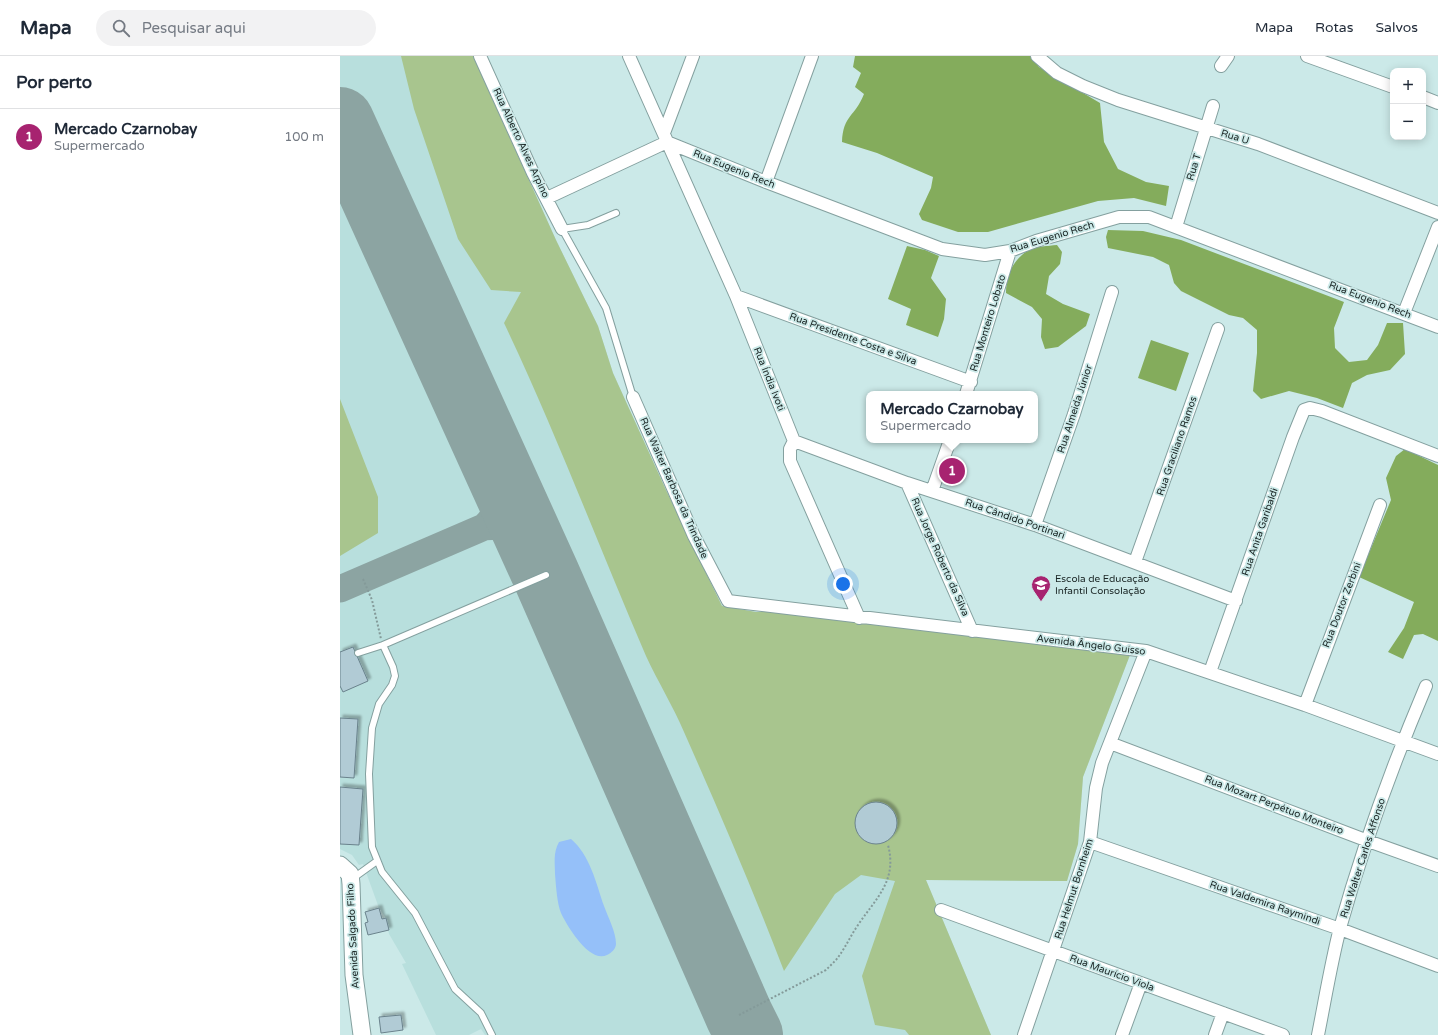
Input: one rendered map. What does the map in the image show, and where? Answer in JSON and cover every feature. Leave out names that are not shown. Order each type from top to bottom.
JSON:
[{"type":"street","name":"Rua Alberto Alves Arpino","points":[[480,56],[533,172],[562,229]]},
{"type":"street","name":"Rua Índia Ivoti","points":[[630,56],[736,296],[794,440]]},
{"type":"street","points":[[547,198],[665,137],[694,56]]},
{"type":"street","points":[[766,182],[812,56]]},
{"type":"street","name":"Rua U","points":[[1037,56],[1057,73],[1083,86],[1205,128],[1258,144],[1438,213]]},
{"type":"street","points":[[1307,56],[1390,85]]},
{"type":"street","points":[[1426,98],[1438,103]]},
{"type":"street","name":"Rua T","points":[[1176,227],[1205,128],[1213,106]]},
{"type":"street","name":"Rua Eugenio Rech","points":[[665,137],[766,182],[942,249],[985,255],[1010,251],[1036,241],[1119,216],[1149,217],[1438,327]]},
{"type":"street","points":[[1404,313],[1438,227]]},
{"type":"street","name":"Rua Monteiro Lobato","points":[[967,391],[1010,251]]},
{"type":"street","name":"Rua Almeida Júnior","points":[[1035,525],[1074,414],[1112,292]]},
{"type":"street","name":"Rua Presidente Costa e Silva","points":[[736,296],[971,382]]},
{"type":"street","name":"Rua Graciliano Ramos","points":[[1135,562],[1218,329]]},
{"type":"street","name":"Rua Walter Barbosa da Trindade","points":[[633,397],[694,536],[728,601]]},
{"type":"street","name":"Rua Anita Garibaldi","points":[[1210,672],[1293,437],[1304,410],[1310,408],[1322,410],[1438,456]]},
{"type":"street","points":[[794,440],[790,449],[790,461],[859,618]]},
{"type":"street","name":"Rua Cândido Portinari","points":[[794,440],[908,483],[1035,525],[1236,601]]},
{"type":"street","points":[[932,491],[949,443]]},
{"type":"street","name":"Rua Jorge Roberto da Silva","points":[[908,483],[972,631]]},
{"type":"street","name":"Rua Doutor Zerbini","points":[[1305,705],[1380,505]]},
{"type":"street","name":"Avenida Ângelo Guisso","points":[[728,601],[859,618],[1146,651],[1305,705],[1438,754]]},
{"type":"street","name":"Rua Helmut Bornheim","points":[[1024,1035],[1090,842],[1096,788],[1102,763],[1146,651]]},
{"type":"street","name":"Rua Walter Carlos Affonso","points":[[1318,1035],[1340,929],[1402,741],[1426,686]]},
{"type":"street","name":"Rua Mozart Perpétuo Monteiro","points":[[1110,743],[1438,866]]},
{"type":"street","name":"Rua Valdemira Raymindi","points":[[1090,842],[1340,929],[1438,966]]},
{"type":"street","name":"Avenida Salgado Filho","points":[[340,865],[350,874],[354,975],[362,1035]]},
{"type":"street","name":"Rua Maurício Viola","points":[[941,910],[1283,1035]]},
{"type":"street","points":[[1122,1035],[1140,983]]},
{"type":"street","points":[[1215,1035],[1223,1013]]},
{"type":"lane","points":[[616,213],[588,226],[562,229],[606,308],[633,397]]},
{"type":"lane","points":[[358,653],[383,645],[546,575]]},
{"type":"lane","points":[[383,645],[393,667],[395,676],[392,686],[379,704],[372,728],[369,774],[372,848],[377,861],[395,890],[418,918],[455,989],[480,1013],[492,1035]]},
{"type":"lane","points":[[350,881],[377,861]]},
{"type":"path","points":[[363,579],[372,600],[383,645]]},
{"type":"path","points":[[739,1015],[826,970],[836,960],[885,887],[891,864],[888,845]]},
{"type":"shaded area","points":[[340,56],[473,56],[556,240],[598,326],[613,373],[666,490],[722,606],[756,612],[772,612],[1130,655],[1083,777],[1078,844],[1067,881],[926,880],[991,1035],[485,1035],[481,1029],[469,1035],[436,1035],[402,964],[406,963],[389,934],[386,918],[379,908],[363,864],[359,865],[352,855],[340,849]]},
{"type":"green space","points":[[401,56],[473,56],[556,240],[598,326],[613,373],[666,490],[722,606],[756,612],[772,612],[1130,655],[1083,777],[1078,844],[1067,881],[926,880],[991,1035],[909,1035],[905,1030],[875,1025],[862,976],[895,881],[861,875],[835,894],[784,971],[710,791],[680,722],[646,656],[559,447],[504,323],[521,292],[491,290],[458,239],[414,109]]},
{"type":"green space","points":[[855,56],[1032,56],[1039,67],[1100,103],[1104,142],[1118,169],[1146,182],[1169,186],[1166,206],[1134,198],[1098,201],[988,232],[958,232],[922,220],[919,214],[931,188],[933,177],[877,153],[842,142],[847,121],[861,102],[864,94],[855,87],[861,73],[853,67]]},
{"type":"green space","points":[[1108,230],[1143,231],[1181,240],[1344,302],[1334,328],[1335,348],[1349,362],[1367,360],[1378,345],[1387,323],[1403,323],[1405,354],[1390,370],[1367,375],[1352,383],[1343,408],[1317,398],[1289,391],[1261,399],[1253,391],[1257,353],[1257,330],[1243,318],[1229,315],[1181,291],[1174,283],[1169,265],[1153,257],[1108,248],[1106,237]]},
{"type":"green space","points":[[1057,245],[1062,252],[1060,264],[1049,276],[1046,294],[1063,304],[1090,314],[1086,326],[1058,347],[1045,349],[1041,337],[1042,319],[1032,307],[1006,293],[1006,287],[1012,268],[1023,254],[1029,250],[1042,246]]},
{"type":"green space","points":[[907,246],[925,250],[939,256],[931,278],[946,299],[944,319],[938,337],[906,325],[911,309],[888,299]]},
{"type":"green space","points":[[1151,340],[1189,353],[1176,391],[1138,378]]},
{"type":"green space","points":[[340,399],[378,497],[378,533],[340,556]]},
{"type":"green space","points":[[1405,449],[1438,465],[1438,641],[1423,634],[1414,635],[1403,659],[1388,652],[1404,628],[1414,602],[1359,577],[1391,500],[1386,478],[1396,456]]},
{"type":"water","points":[[571,839],[578,846],[588,861],[616,939],[615,948],[607,955],[600,956],[593,954],[587,949],[574,934],[561,913],[555,879],[555,854],[559,842]]},
{"type":"building","points":[[353,647],[368,681],[343,692],[340,686],[340,652]]},
{"type":"building","points":[[340,718],[358,719],[354,778],[340,777]]},
{"type":"building","points":[[340,787],[363,789],[359,845],[340,844]]},
{"type":"building","points":[[876,802],[891,808],[897,823],[891,838],[876,844],[861,838],[855,823],[861,808]]},
{"type":"building","points":[[379,908],[382,919],[386,918],[389,930],[368,935],[365,923],[368,922],[365,912]]},
{"type":"building","points":[[401,1015],[403,1030],[381,1033],[379,1017]]},
{"type":"taxiway","points":[[484,527],[494,516],[499,504],[501,491],[500,476]]},
{"type":"taxiway","points":[[340,589],[484,527],[492,526],[511,530],[533,546]]},
{"type":"runway","points":[[340,121],[546,575],[749,1035]]},
{"type":"place","name":"Mercado Czarnobay","points":[[952,471]]},
{"type":"place","name":"Escola de Educação Infantil Consolação","points":[[1041,602]]}]
